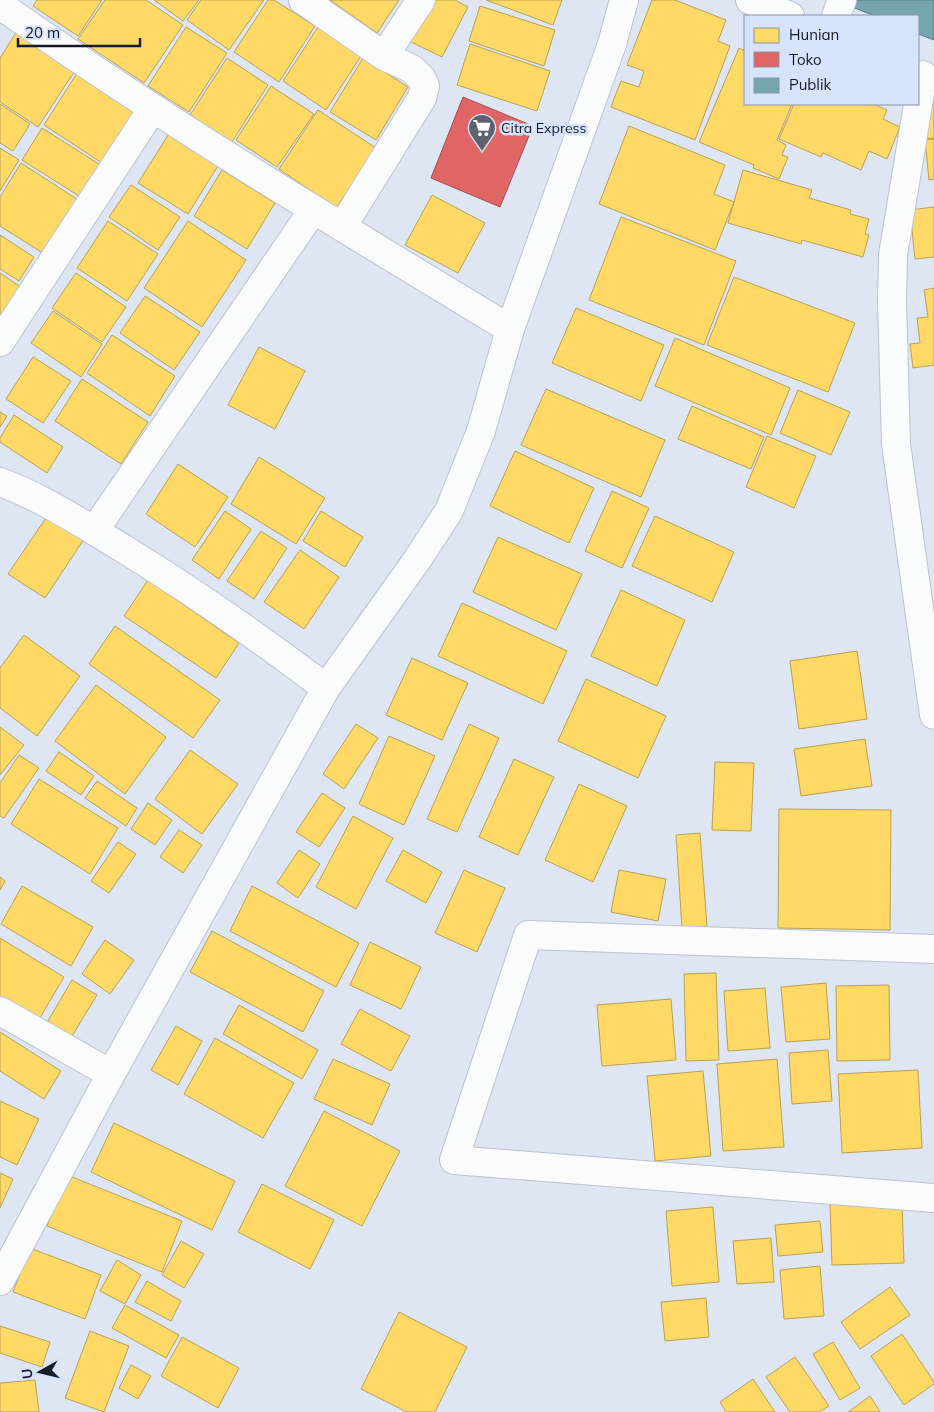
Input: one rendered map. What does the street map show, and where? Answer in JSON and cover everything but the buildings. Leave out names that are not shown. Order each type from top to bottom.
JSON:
[{"type":"street","points":[[303,0],[384,56],[412,69],[422,78],[425,86],[422,98],[342,228]]},
{"type":"street","points":[[384,56],[420,0]]},
{"type":"street","points":[[0,1281],[9,1244],[112,1074],[326,688],[406,576],[449,511],[481,431],[510,329],[612,44],[624,0]]},
{"type":"street","points":[[750,0],[788,15]]},
{"type":"street","points":[[836,15],[842,0]]},
{"type":"street","points":[[7,11],[153,108],[313,210],[510,329]]},
{"type":"street","points":[[925,75],[893,255],[892,301],[896,444],[934,715]]},
{"type":"street","points":[[0,342],[153,108]]},
{"type":"street","points":[[94,531],[313,210]]},
{"type":"street","points":[[0,482],[23,491],[94,531],[167,576],[258,637],[326,688]]},
{"type":"street","points":[[934,949],[528,935],[454,1160],[934,1198]]},
{"type":"street","points":[[0,1011],[112,1074]]},
{"type":"place","name":"Citra Express","points":[[482,152]]}]
